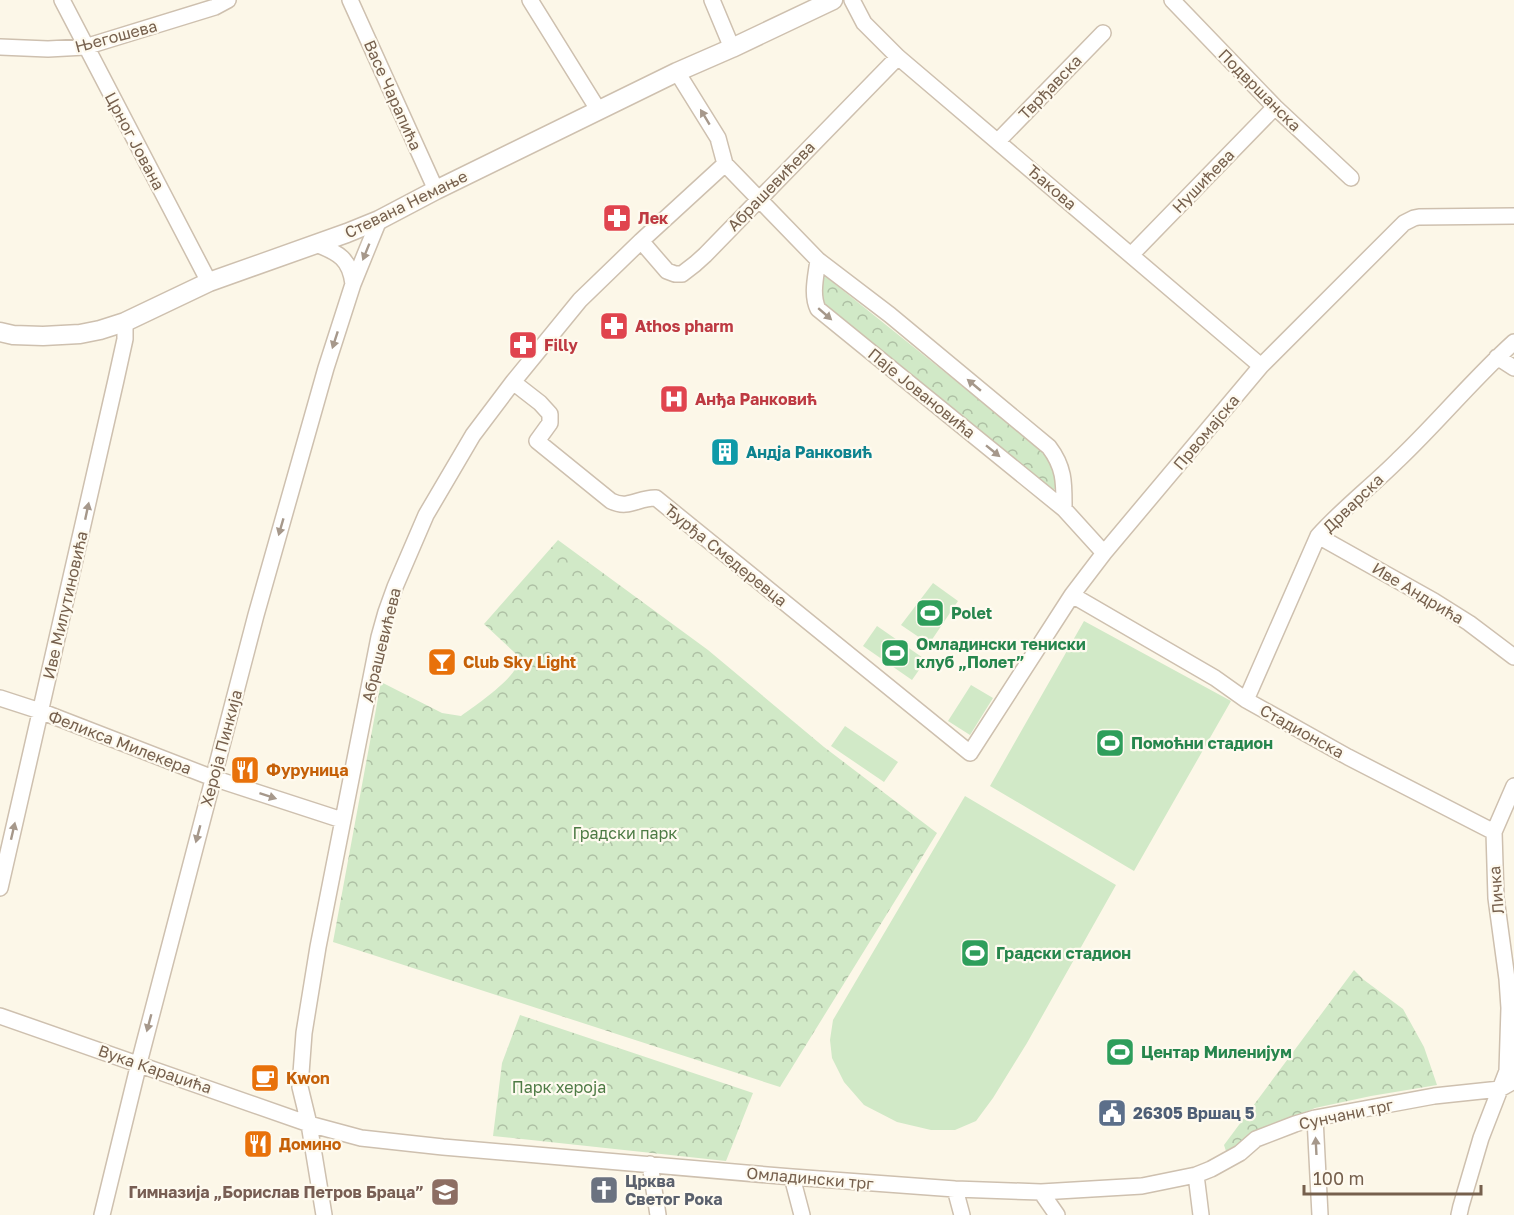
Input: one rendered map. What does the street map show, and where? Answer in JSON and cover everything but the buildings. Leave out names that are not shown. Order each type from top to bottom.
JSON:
[{"type":"street","name":"Црног Јована","points":[[62,0],[209,282]]},
{"type":"street","name":"Његошева","points":[[0,47],[48,49],[85,47],[215,7],[228,0]]},
{"type":"street","name":"Васе Чарапића","points":[[351,0],[436,190]]},
{"type":"street","points":[[530,0],[599,111]]},
{"type":"street","points":[[712,0],[732,48],[825,4],[845,10],[864,23]]},
{"type":"street","name":"Ђакова","points":[[852,0],[864,23],[898,57],[1261,366]]},
{"type":"street","name":"Подвршанска","points":[[1172,0],[1275,107],[1351,178]]},
{"type":"street","name":"Тврђавска","points":[[998,141],[1103,33]]},
{"type":"street","name":"Стевана Немање","points":[[0,333],[69,335],[100,330],[125,321],[209,282],[379,220],[677,72],[732,48]]},
{"type":"street","name":"Абрашевићева","points":[[641,241],[667,271],[682,274],[695,264],[898,57]]},
{"type":"street","points":[[677,72],[718,138],[725,164],[818,260],[890,315],[1049,447],[1057,457],[1064,478],[1064,509]]},
{"type":"street","name":"Нушићева","points":[[1131,255],[1275,107]]},
{"type":"street","name":"Абрашевићева","points":[[324,1215],[309,1124],[300,1087],[304,1033],[342,820],[379,637],[395,587],[438,492],[473,435],[513,382],[580,300],[725,164]]},
{"type":"street","name":"Првомајска","points":[[970,753],[1072,595],[1104,553],[1261,366],[1408,221],[1419,217],[1514,216]]},
{"type":"street","name":"Хероја Пинкија","points":[[102,1215],[138,1064],[256,615],[326,368],[353,285],[379,220]]},
{"type":"street","points":[[316,244],[338,254],[344,260],[349,266],[353,285]]},
{"type":"street","name":"Паје Јовановића","points":[[818,260],[814,296],[818,309],[1064,509],[1104,553]]},
{"type":"street","name":"Иве Милутиновића","points":[[0,888],[81,541],[123,350],[125,321]]},
{"type":"street","name":"Дрварска","points":[[1246,700],[1318,536],[1337,515],[1399,459],[1514,342]]},
{"type":"street","points":[[1497,357],[1514,368]]},
{"type":"street","name":"Ђурђа Смедеревца","points":[[513,382],[550,414],[550,423],[537,441],[555,456],[618,505],[628,505],[648,498],[656,498],[970,753]]},
{"type":"street","name":"Иве Андрића","points":[[1318,536],[1434,601],[1514,657]]},
{"type":"street","name":"Стадионска","points":[[1072,595],[1215,678],[1246,700],[1348,757],[1494,832]]},
{"type":"street","name":"Феликса Милекера","points":[[0,698],[40,711],[213,778],[342,820]]},
{"type":"street","points":[[1494,832],[1514,786]]},
{"type":"street","name":"Личка","points":[[1459,1215],[1481,1138],[1507,1071],[1509,1008],[1496,898],[1494,832]]},
{"type":"street","name":"Вука Караџића","points":[[0,1016],[309,1124]]},
{"type":"street","points":[[1500,1089],[1514,1082]]},
{"type":"street","name":"Сунчани трг","points":[[1200,1173],[1240,1153],[1256,1139],[1315,1118],[1434,1096],[1500,1089]]},
{"type":"street","points":[[1315,1118],[1320,1215]]},
{"type":"street","name":"Омладински трг","points":[[309,1124],[361,1138],[454,1148],[792,1178],[955,1189],[1041,1192],[1142,1186],[1200,1173]]},
{"type":"street","points":[[650,1164],[658,1215]]},
{"type":"street","points":[[1200,1173],[1201,1215]]},
{"type":"street","points":[[792,1178],[802,1215]]},
{"type":"street","points":[[955,1189],[962,1215]]},
{"type":"street","points":[[1041,1192],[1057,1215]]},
{"type":"green space","points":[[825,276],[1047,454],[1055,465],[1056,489],[1052,489],[826,308],[821,292]]},
{"type":"green space","name":"Градски парк","points":[[558,540],[708,650],[824,747],[937,833],[780,1087],[333,942],[381,682],[442,713],[461,716],[491,693],[507,680],[516,667],[517,660],[515,653],[484,624]]},
{"type":"green space","name":"Polet","points":[[933,583],[958,601],[929,644],[901,625]]},
{"type":"green space","name":"Помоћни стадион","points":[[1084,621],[1231,701],[1134,871],[990,786]]},
{"type":"green space","name":"Омладински тениски клуб „Полет”","points":[[877,626],[926,660],[912,680],[863,646]]},
{"type":"green space","points":[[971,685],[993,698],[970,735],[948,721]]},
{"type":"green space","points":[[845,726],[898,762],[884,782],[831,746]]},
{"type":"green space","name":"Градски стадион","points":[[965,796],[1116,885],[1027,1043],[976,1121],[955,1130],[931,1130],[897,1122],[864,1105],[844,1082],[832,1058],[830,1040],[833,1020]]},
{"type":"green space","points":[[1354,970],[1403,1009],[1424,1047],[1437,1085],[1315,1108],[1226,1151],[1224,1145]]},
{"type":"green space","name":"Парк хероја","points":[[520,1015],[753,1093],[726,1161],[493,1136],[502,1063]]},
{"type":"place","name":"Лек","points":[[617,218]]},
{"type":"place","name":"Athos pharm","points":[[614,326]]},
{"type":"place","name":"Filly","points":[[523,345]]},
{"type":"place","name":"Анђа Ранковић","points":[[674,399]]},
{"type":"place","name":"Андја Ранковић","points":[[725,452]]},
{"type":"place","name":"Polet","points":[[930,613]]},
{"type":"place","name":"Омладински тениски клуб „Полет”","points":[[895,653]]},
{"type":"place","name":"Club Sky Light","points":[[442,662]]},
{"type":"place","name":"Помоћни стадион","points":[[1110,743]]},
{"type":"place","name":"Фуруница","points":[[245,770]]},
{"type":"place","name":"Градски стадион","points":[[975,953]]},
{"type":"place","name":"Центар Миленијум","points":[[1120,1052]]},
{"type":"place","name":"Kwon","points":[[265,1078]]},
{"type":"place","name":"26305 Вршац 5","points":[[1112,1113]]},
{"type":"place","name":"Домино","points":[[258,1144]]},
{"type":"place","name":"Црква Светог Рока","points":[[604,1190]]},
{"type":"place","name":"Гимназија „Борислав Петров Браца”","points":[[445,1192]]}]
